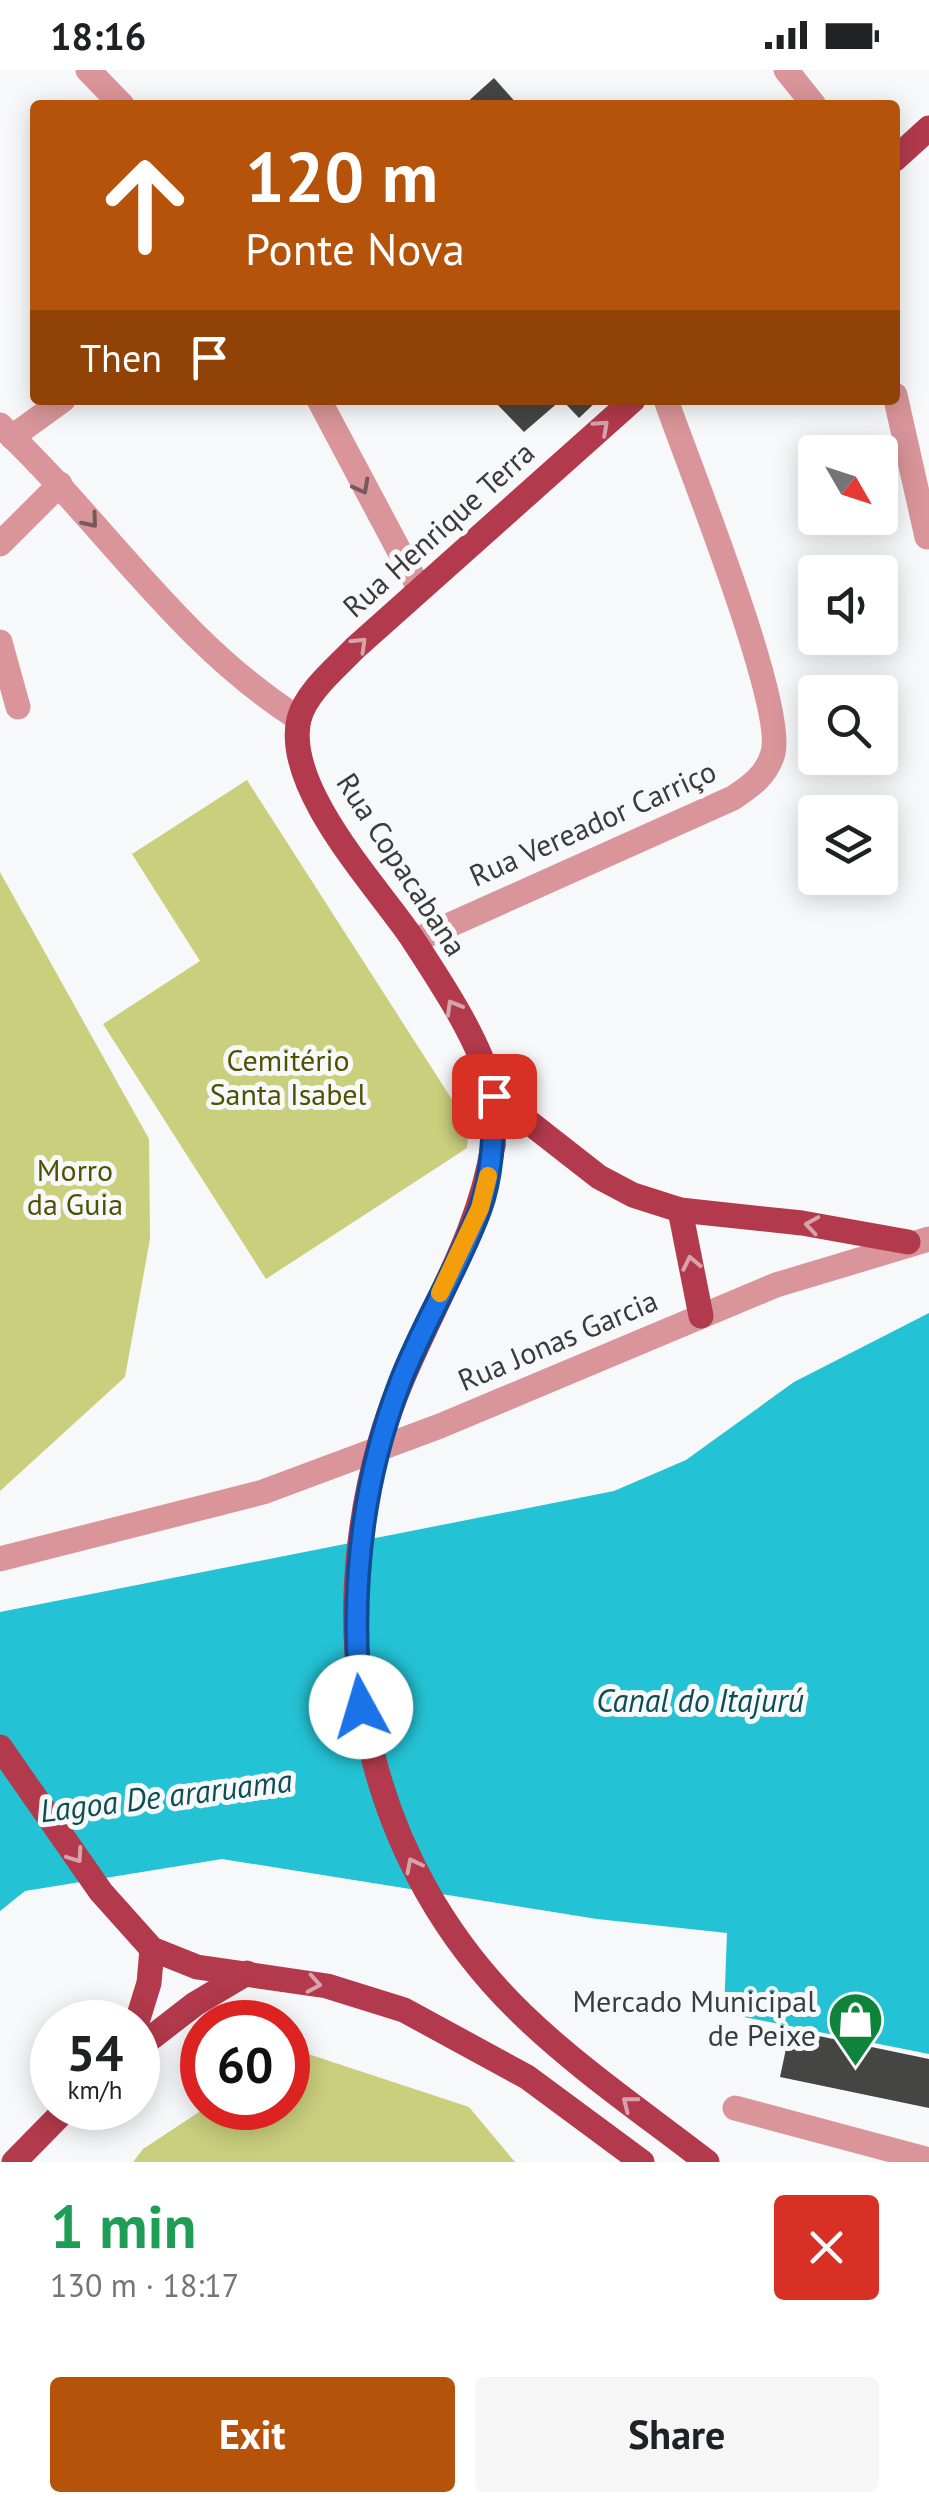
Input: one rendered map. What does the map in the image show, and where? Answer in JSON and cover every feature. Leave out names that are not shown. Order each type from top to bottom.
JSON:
[{"type":"main road","points":[[900,154],[929,128]]},
{"type":"main road","name":"Rua Henrique Terra","points":[[300,719],[325,680],[418,588],[626,405]]},
{"type":"main road","name":"Rua Copacabana","points":[[300,719],[305,772],[318,802],[414,941],[458,1014],[494,1096]]},
{"type":"main road","points":[[494,1096],[493,1146],[480,1208],[419,1337],[380,1444],[363,1524],[355,1596],[354,1638],[361,1707],[379,1781],[408,1858],[446,1925],[532,2023],[707,2162]]},
{"type":"main road","points":[[494,1096],[599,1177],[633,1195],[680,1210],[918,1240]]},
{"type":"main road","points":[[680,1210],[702,1316]]},
{"type":"main road","points":[[0,1747],[101,1892],[149,1946],[198,1967],[327,1986],[404,2010],[527,2077],[642,2162]]},
{"type":"main road","points":[[144,2000],[149,1982],[149,1946]]},
{"type":"main road","points":[[160,2031],[195,2004],[248,1973]]},
{"type":"main road","points":[[14,2162],[45,2130]]},
{"type":"street","points":[[88,70],[117,100]]},
{"type":"street","points":[[786,70],[810,100]]},
{"type":"street","points":[[53,405],[6,431],[60,484],[183,626],[256,692],[300,719]]},
{"type":"street","points":[[322,405],[418,588]]},
{"type":"street","name":"Rua Vereador Carriço","points":[[414,941],[733,798],[767,768],[775,735],[765,684],[668,405]]},
{"type":"street","points":[[897,405],[927,536]]},
{"type":"street","points":[[0,544],[60,484]]},
{"type":"street","points":[[0,642],[18,707]]},
{"type":"street","name":"Rua Jonas Garcia","points":[[0,1559],[263,1492],[440,1426],[776,1285],[918,1240]]},
{"type":"street","points":[[735,2108],[929,2160]]},
{"type":"green space","name":"Cemitério Santa Isabel","points":[[247,780],[469,1126],[467,1148],[266,1279],[103,1024],[200,961],[132,854]]},
{"type":"green space","name":"Morro da Guia","points":[[0,872],[149,1139],[150,1239],[125,1377],[0,1491]]},
{"type":"green space","points":[[310,2055],[469,2107],[515,2162],[133,2162],[143,2149],[180,2125],[180,2130],[310,2130]]},
{"type":"water","name":"Canal do Itajurú","points":[[929,1313],[929,2054],[724,2013],[727,1933],[597,1919],[222,1859],[25,1891],[0,1911],[0,1612],[614,1491],[686,1460],[794,1382]]},
{"type":"building","points":[[494,78],[514,100],[470,100]]},
{"type":"building","points":[[498,405],[555,405],[524,432]]},
{"type":"building","points":[[567,405],[593,405],[579,418]]},
{"type":"building","name":"Mercado Municipal de Peixe","points":[[790,2030],[929,2059],[929,2108],[780,2077]]},
{"type":"slow traffic","points":[[440,1293],[480,1208],[488,1176]]},
{"type":"place","name":"Mercado Municipal de Peixe","points":[[855,2068]]},
{"type":"route","points":[[361,1707],[354,1638],[355,1596],[363,1524],[380,1444],[399,1384],[480,1208],[493,1146],[494,1096]]},
{"type":"water label","name":"Lagoa De araruama","points":[[166,1796]]}]
